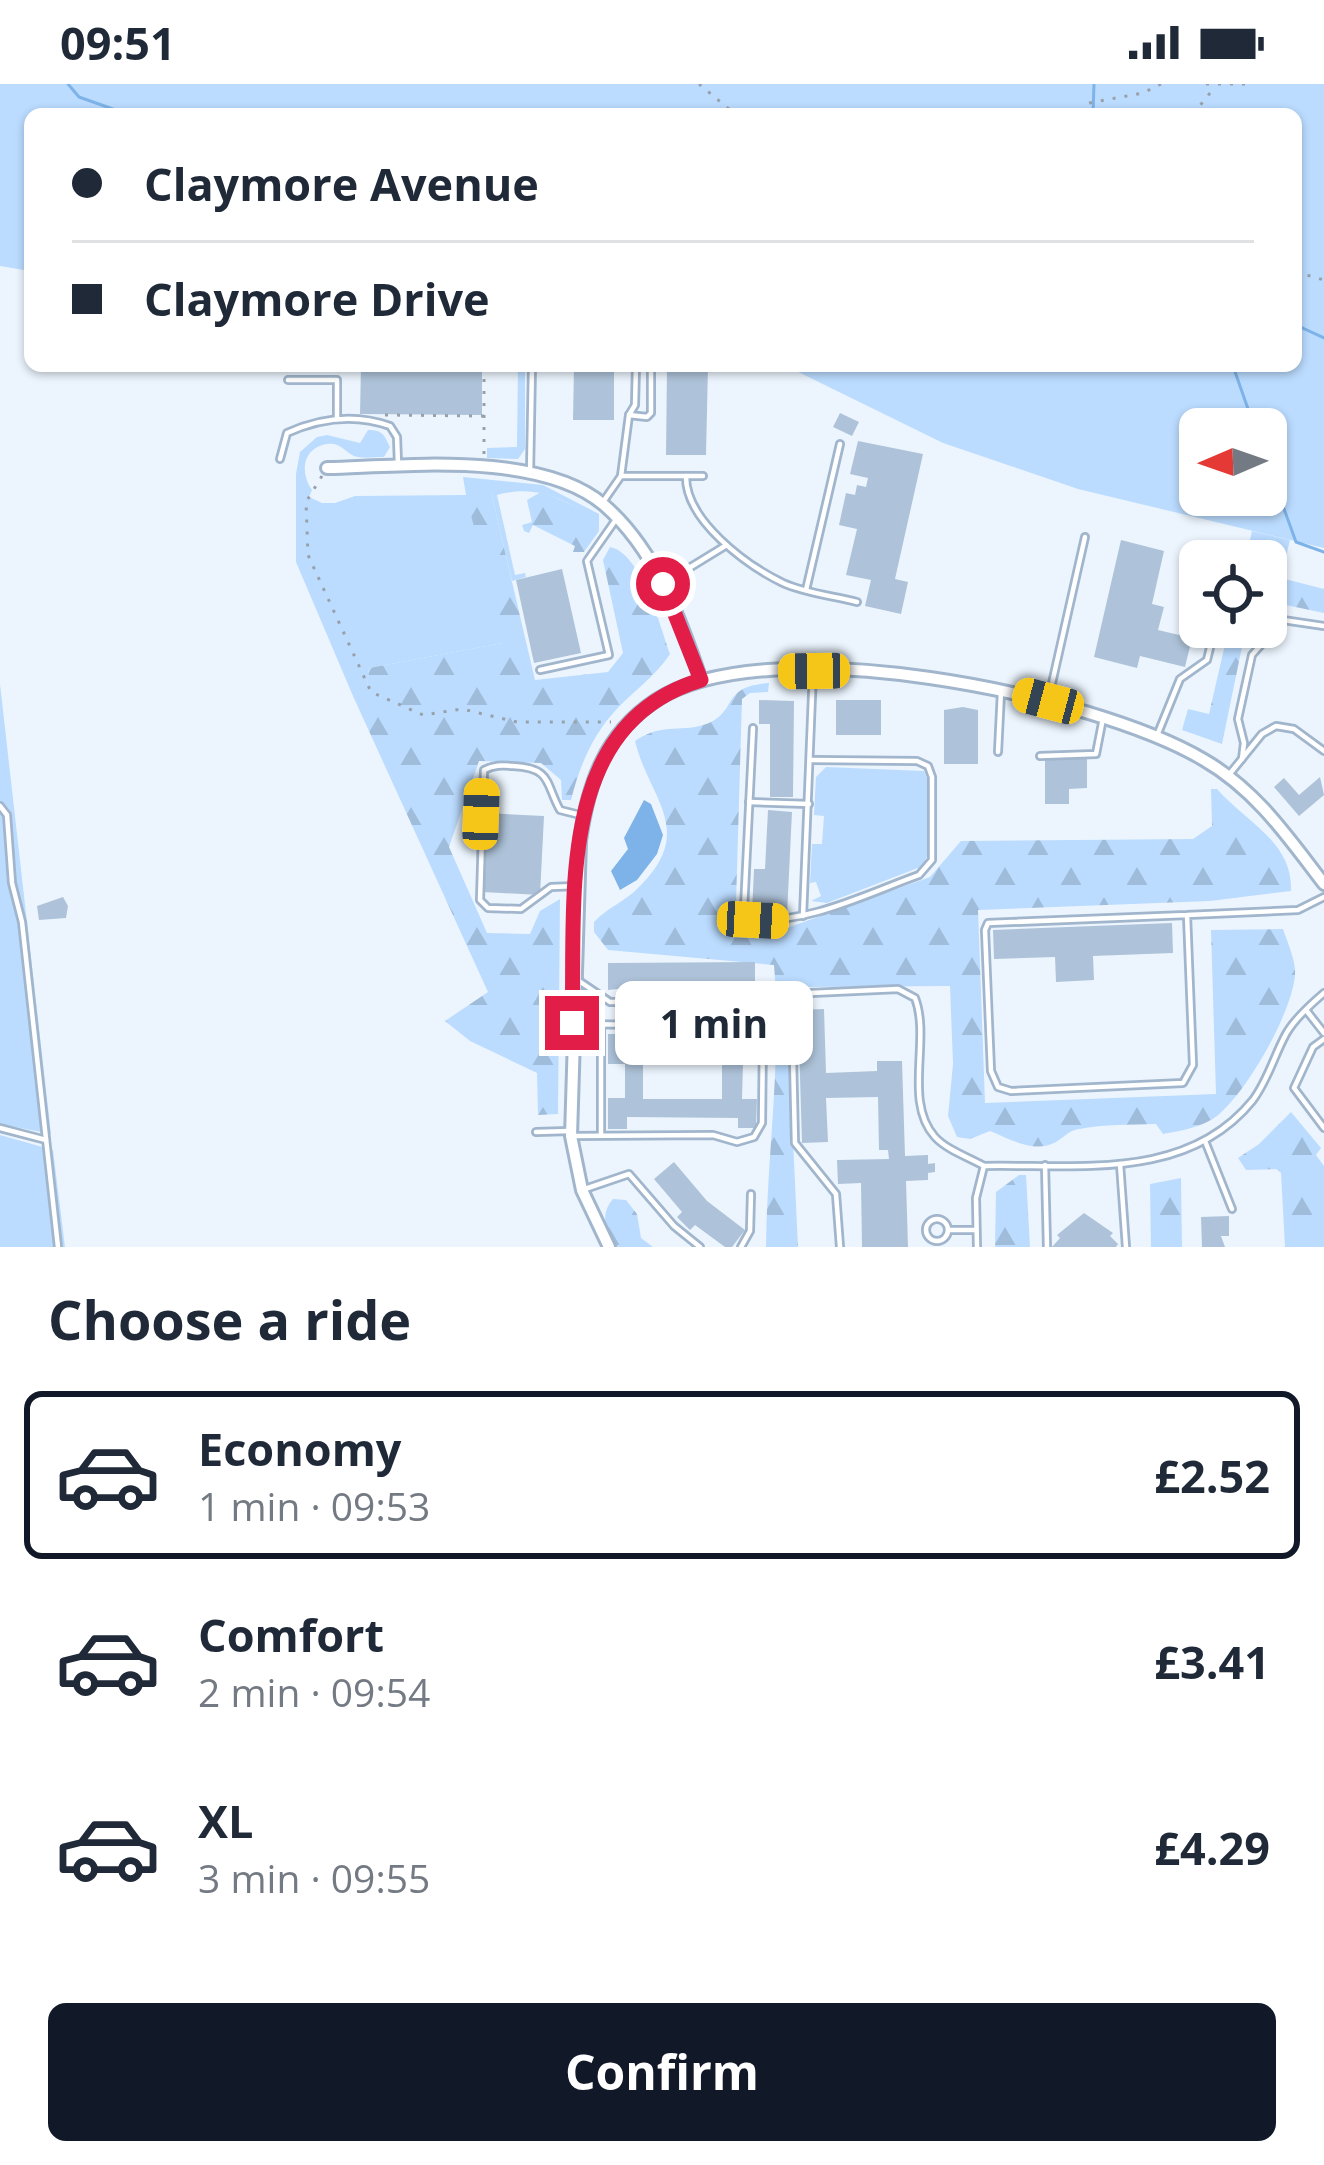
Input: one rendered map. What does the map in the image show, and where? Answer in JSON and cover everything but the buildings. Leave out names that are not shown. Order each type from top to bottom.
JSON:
[{"type":"street","points":[[328,468],[484,468],[530,473],[564,482],[602,503],[663,584],[701,680]]},
{"type":"street","points":[[609,1247],[582,1190],[571,1133],[577,886],[584,816],[597,767],[623,728],[657,700],[701,680],[814,671],[911,675],[1048,701],[1156,738],[1228,776],[1269,813],[1324,884]]},
{"type":"lane","points":[[530,473],[532,372]]},
{"type":"lane","points":[[602,503],[622,476],[629,416],[635,406],[636,372]]},
{"type":"lane","points":[[629,416],[651,413],[651,372]]},
{"type":"lane","points":[[288,380],[337,380],[337,418]]},
{"type":"lane","points":[[280,459],[287,433],[313,421],[337,418],[385,424],[396,433],[398,466]]},
{"type":"lane","points":[[806,590],[840,444]]},
{"type":"lane","points":[[622,476],[703,476]]},
{"type":"lane","points":[[686,476],[686,494],[725,546],[785,584],[857,602]]},
{"type":"lane","points":[[540,670],[608,655],[587,561],[617,518]]},
{"type":"lane","points":[[1048,701],[1085,537]]},
{"type":"lane","points":[[663,584],[725,546]]},
{"type":"lane","points":[[1242,759],[1238,719],[1254,650],[1288,619],[1324,626]]},
{"type":"lane","points":[[1156,738],[1180,679],[1207,660],[1210,648]]},
{"type":"lane","points":[[803,916],[814,671]]},
{"type":"lane","points":[[998,752],[1001,690]]},
{"type":"lane","points":[[1040,755],[1096,754],[1102,718]]},
{"type":"lane","points":[[1228,776],[1262,734],[1276,726],[1294,729],[1324,751]]},
{"type":"lane","points":[[752,728],[746,916],[782,921],[803,916],[920,875],[930,866],[932,777],[925,763],[812,760]]},
{"type":"lane","points":[[577,886],[551,887],[521,909],[488,908],[480,900],[484,770],[494,765],[533,768],[549,782],[560,810],[584,816]]},
{"type":"lane","points":[[749,802],[809,803]]},
{"type":"lane","points":[[0,806],[7,815],[12,883],[22,922],[58,1247]]},
{"type":"lane","points":[[1187,915],[1193,1065],[1186,1080],[1174,1085],[1058,1090],[998,1087],[992,1071],[988,923],[1298,910],[1324,897]]},
{"type":"lane","points":[[574,978],[610,1001],[752,1001]]},
{"type":"lane","points":[[840,1247],[836,1194],[795,1143],[792,1014],[803,997],[898,989],[915,998],[925,1120],[945,1145],[984,1166],[1120,1164],[1170,1157],[1204,1141],[1226,1127],[1255,1097],[1289,1028],[1324,993]]},
{"type":"lane","points":[[1306,1010],[1324,1036],[1312,1047],[1294,1088],[1324,1128]]},
{"type":"lane","points":[[536,1132],[713,1135],[737,1142],[748,1140],[762,1124],[762,1029],[749,1019],[714,1026],[572,1023]]},
{"type":"lane","points":[[601,1026],[601,1135]]},
{"type":"lane","points":[[0,1128],[46,1140]]},
{"type":"lane","points":[[1204,1141],[1232,1209]]},
{"type":"lane","points":[[1120,1164],[1126,1247]]},
{"type":"lane","points":[[1045,1165],[1047,1247]]},
{"type":"lane","points":[[977,1247],[976,1198],[984,1166]]},
{"type":"lane","points":[[582,1190],[629,1174],[674,1226],[700,1247]]},
{"type":"lane","points":[[741,1247],[751,1231],[751,1194]]},
{"type":"lane","points":[[948,1230],[976,1230]]},
{"type":"path","points":[[699,84],[728,108]]},
{"type":"path","points":[[1089,103],[1143,93],[1161,84]]},
{"type":"path","points":[[1206,84],[1245,84]]},
{"type":"path","points":[[484,372],[484,468]]},
{"type":"path","points":[[366,422],[366,415],[484,416]]},
{"type":"path","points":[[328,468],[306,502],[308,556],[370,692],[423,715],[462,709],[517,722],[578,719],[612,722],[623,728]]},
{"type":"green space","points":[[0,84],[1324,84],[1324,548],[1191,516],[1287,516],[1287,408],[1179,408],[1179,513],[1078,489],[943,443],[798,372],[1302,372],[1302,108],[24,108],[24,270],[0,266]]},
{"type":"green space","points":[[518,372],[525,372],[525,449],[518,459],[487,458],[487,448],[517,447]]},
{"type":"green space","points":[[368,430],[386,439],[390,447],[384,457],[357,457],[335,444],[319,446],[306,462],[309,497],[335,503],[355,496],[466,495],[463,477],[543,485],[599,514],[599,531],[589,512],[554,497],[523,491],[497,495],[515,575],[525,573],[526,577],[512,581],[491,492],[503,643],[369,668],[367,688],[353,696],[296,562],[296,474],[300,452],[317,437],[360,443]]},
{"type":"green space","points":[[491,492],[535,680],[608,672],[623,653],[603,560],[610,547],[621,552],[640,576],[670,654],[600,731],[582,764],[571,800],[562,800],[561,780],[541,763],[479,761],[449,847],[487,933],[530,934],[540,911],[560,899],[558,1114],[538,1115],[537,1073],[470,1041],[445,1021],[488,992],[353,696],[367,687],[369,668],[503,643],[466,495]]},
{"type":"green space","points":[[541,492],[590,512],[599,531],[584,552],[573,552],[575,546],[533,525],[529,533],[524,531],[522,525],[532,522],[527,500]]},
{"type":"green space","points":[[1252,531],[1290,540],[1287,553],[1287,540],[1250,540]]},
{"type":"green space","points":[[1287,580],[1324,589],[1324,613],[1287,605]]},
{"type":"green space","points":[[1224,648],[1242,648],[1222,744],[1182,730],[1188,709],[1209,714]]},
{"type":"green space","points":[[769,683],[768,692],[750,693],[742,699],[735,937],[784,929],[930,877],[961,841],[1193,839],[1212,826],[1211,789],[1217,789],[1276,846],[1290,874],[1291,891],[1210,901],[978,910],[985,1103],[1216,1094],[1211,930],[1283,929],[1294,964],[1292,991],[1266,1051],[1229,1105],[1205,1123],[1163,1134],[1156,1124],[1098,1126],[1075,1130],[1046,1146],[1022,1144],[990,1131],[970,1139],[957,1137],[948,1116],[953,1064],[950,986],[809,987],[790,1001],[787,1012],[798,1247],[766,1247],[776,1035],[774,965],[608,950],[594,932],[594,922],[639,887],[665,848],[664,814],[635,741],[655,731],[709,723],[743,689]]},
{"type":"green space","points":[[0,684],[51,1134],[0,1124]]},
{"type":"green space","points":[[826,767],[924,771],[928,854],[923,866],[827,903],[811,901],[821,896],[816,882],[810,883],[812,844],[822,844],[824,816],[814,815],[816,777]]},
{"type":"green space","points":[[1291,1112],[1321,1148],[1316,1155],[1324,1166],[1324,1247],[1285,1247],[1281,1173],[1246,1170],[1238,1158]]},
{"type":"green space","points":[[0,1135],[53,1150],[65,1247],[0,1247]]},
{"type":"green space","points":[[1026,1175],[1030,1247],[995,1247],[996,1192]]},
{"type":"green space","points":[[1181,1178],[1182,1247],[1151,1247],[1150,1184]]},
{"type":"green space","points":[[613,1199],[626,1200],[637,1214],[641,1238],[653,1247],[617,1247],[606,1223]]},
{"type":"shaded area","points":[[644,800],[651,804],[663,835],[657,854],[637,880],[620,890],[611,871],[628,849],[624,838]]},
{"type":"waterway","points":[[68,84],[79,97],[110,108]]},
{"type":"waterway","points":[[1093,108],[1094,84]]},
{"type":"waterway","points":[[1302,328],[1324,338]]},
{"type":"waterway","points":[[1235,372],[1248,408]]},
{"type":"waterway","points":[[1287,516],[1296,542],[1324,552]]},
{"type":"route","points":[[572,1023],[578,869],[592,779],[612,741],[636,716],[668,693],[701,680],[663,584]]}]
